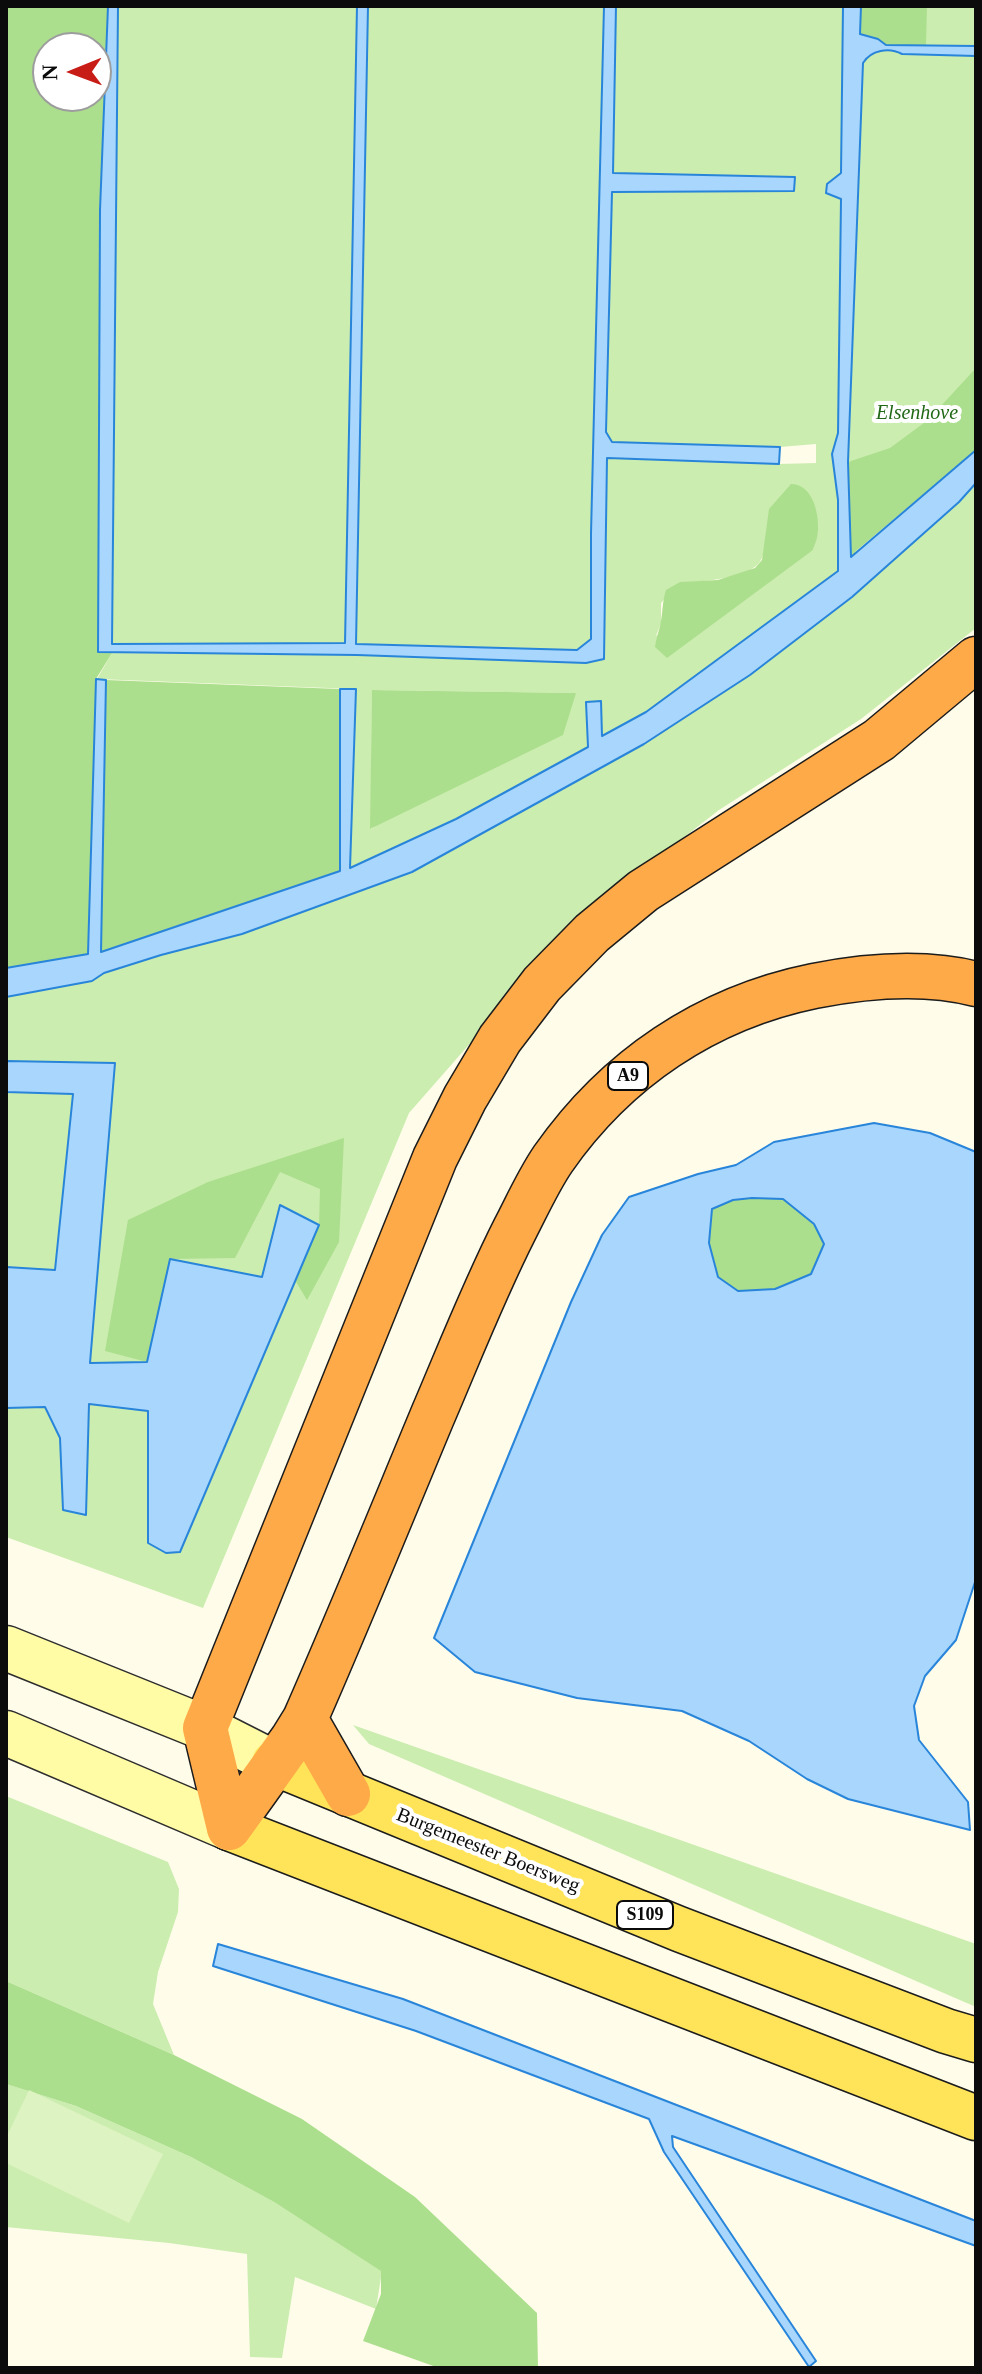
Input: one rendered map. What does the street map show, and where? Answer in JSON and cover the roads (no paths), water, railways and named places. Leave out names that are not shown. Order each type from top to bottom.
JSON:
[{"type":"highway","points":[[229,1828],[205,1728],[435,1158],[465,1098],[500,1039],[542,984],[592,933],[633,899],[879,740],[976,659]]},
{"type":"highway","name":"A9","points":[[274,1763],[305,1719],[472,1320],[503,1254],[552,1160],[602,1099],[645,1061],[682,1036],[729,1011],[797,990],[850,979],[897,976],[976,984]]},
{"type":"highway","points":[[305,1719],[348,1794]]},
{"type":"highway","points":[[229,1828],[274,1763]]},
{"type":"main road","name":"Burgemeester Boersweg","points":[[6,1648],[205,1728],[274,1763],[348,1794],[679,1929],[976,2040]]},
{"type":"main road","points":[[6,1733],[229,1828],[976,2118]]},
{"type":"water","points":[[108,6],[118,6],[112,644],[345,643],[357,6],[368,6],[356,644],[577,650],[591,639],[604,6],[616,6],[613,173],[795,177],[794,191],[612,192],[606,432],[612,442],[780,447],[779,464],[607,458],[604,659],[586,663],[357,655],[98,652],[100,210],[104,112],[112,112],[112,32],[107,32]]},
{"type":"water","points":[[843,6],[861,6],[860,34],[878,39],[886,45],[976,46],[976,56],[902,54],[886,50],[871,55],[863,63],[848,462],[851,557],[976,450],[976,483],[959,502],[852,597],[750,675],[644,744],[412,872],[242,934],[161,955],[104,973],[92,981],[6,997],[6,968],[88,954],[96,679],[106,680],[101,952],[340,871],[340,689],[356,689],[350,868],[456,819],[588,747],[586,702],[601,701],[602,736],[646,712],[838,571],[838,500],[832,454],[838,433],[841,199],[826,193],[827,184],[841,173]]},
{"type":"water","points":[[6,1061],[115,1063],[90,1363],[147,1362],[170,1259],[262,1277],[280,1205],[319,1225],[180,1552],[166,1553],[148,1543],[148,1411],[89,1404],[86,1515],[63,1510],[60,1438],[45,1407],[6,1408],[6,1267],[55,1270],[73,1094],[6,1092]]},
{"type":"water","points":[[874,1123],[930,1133],[976,1152],[976,1579],[956,1640],[925,1676],[914,1706],[919,1740],[968,1802],[970,1830],[848,1799],[807,1779],[749,1741],[682,1711],[577,1698],[475,1672],[434,1638],[571,1302],[602,1235],[629,1197],[736,1165],[774,1142]],"holes":[[[783,1199],[814,1224],[824,1244],[811,1274],[775,1289],[738,1291],[718,1277],[709,1243],[712,1209],[733,1200]]]},
{"type":"water","points":[[218,1944],[403,1999],[976,2221],[976,2246],[672,2136],[673,2147],[816,2361],[809,2367],[664,2152],[649,2119],[416,2031],[213,1966]]},
{"type":"park label","name":"Elsenhove","points":[[917,414]]}]
